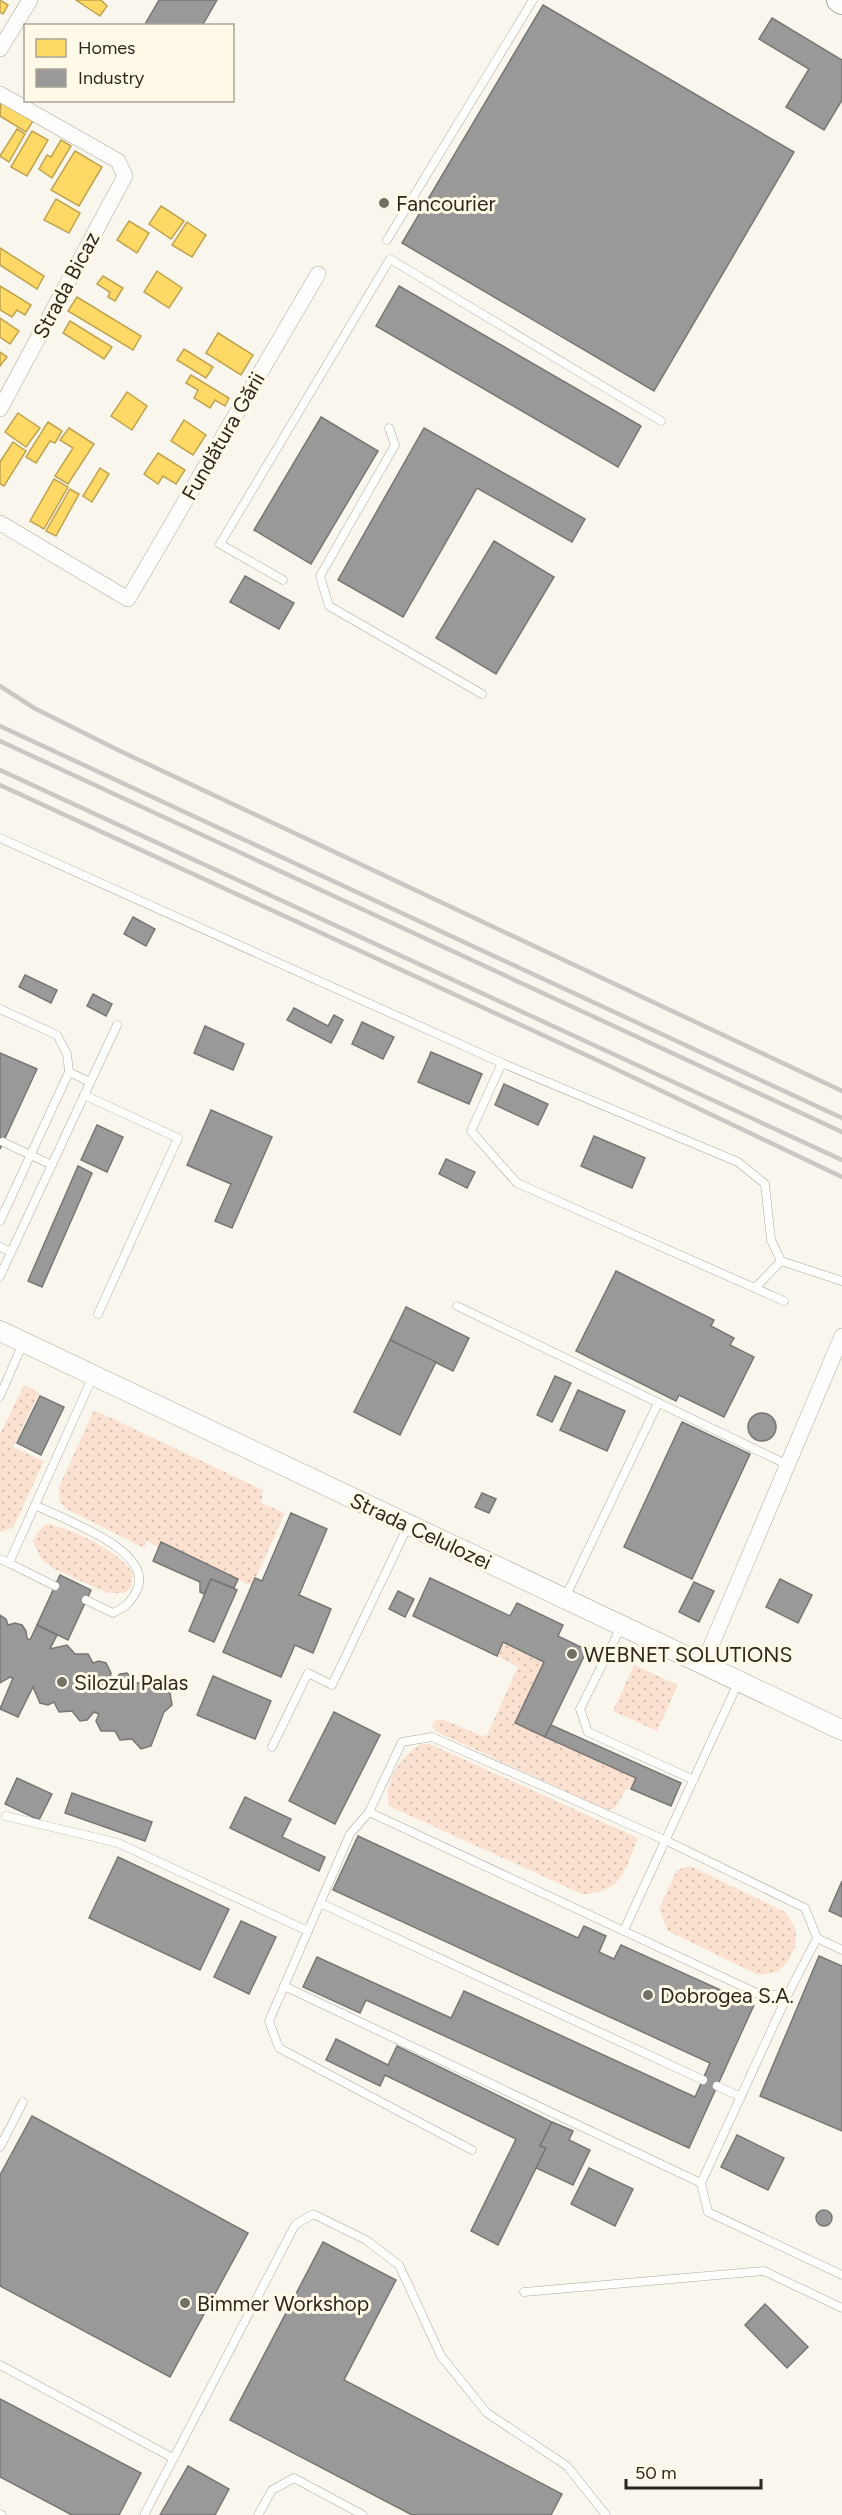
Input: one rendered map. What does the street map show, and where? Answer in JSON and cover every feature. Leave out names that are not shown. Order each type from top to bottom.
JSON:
[{"type":"street","points":[[0,49],[30,0]]},
{"type":"street","name":"Strada Bicaz","points":[[0,94],[118,161],[124,176],[0,409]]},
{"type":"street","name":"Fundătura Gării","points":[[0,523],[128,599],[318,274]]},
{"type":"street","name":"Strada Celulozei","points":[[0,1331],[842,1730]]},
{"type":"street","points":[[703,1665],[842,1336]]},
{"type":"lane","points":[[387,240],[533,0]]},
{"type":"lane","points":[[283,580],[220,544],[390,259],[661,421]]},
{"type":"lane","points":[[389,428],[395,446],[320,576],[329,606],[482,694]]},
{"type":"lane","points":[[0,838],[502,1063],[738,1162],[765,1185],[771,1240],[781,1261],[842,1281]]},
{"type":"lane","points":[[0,1009],[57,1035],[67,1054],[69,1072],[0,1221]]},
{"type":"lane","points":[[0,1276],[117,1025]]},
{"type":"lane","points":[[502,1063],[471,1131],[517,1183],[784,1300]]},
{"type":"lane","points":[[69,1072],[90,1082]]},
{"type":"lane","points":[[84,1095],[178,1138],[98,1314]]},
{"type":"lane","points":[[3,1142],[52,1165]]},
{"type":"lane","points":[[0,1247],[11,1252]]},
{"type":"lane","points":[[755,1288],[781,1261]]},
{"type":"lane","points":[[457,1306],[788,1465]]},
{"type":"lane","points":[[0,1396],[24,1342]]},
{"type":"lane","points":[[9,1563],[94,1375]]},
{"type":"lane","points":[[565,1600],[658,1403]]},
{"type":"lane","points":[[35,1505],[120,1547],[137,1564],[140,1585],[128,1606],[113,1613],[86,1600]]},
{"type":"lane","points":[[272,1747],[308,1673],[332,1684],[408,1525]]},
{"type":"lane","points":[[0,1559],[55,1586]]},
{"type":"lane","points":[[621,1627],[580,1709],[588,1732],[694,1780]]},
{"type":"lane","points":[[624,1930],[738,1682]]},
{"type":"lane","points":[[472,2150],[279,2048],[269,2021],[350,1834],[369,1812],[402,1742],[432,1737],[666,1841],[805,1908],[817,1938],[842,1950]]},
{"type":"lane","points":[[369,1812],[761,1995],[788,1994]]},
{"type":"lane","points":[[6,1816],[118,1844],[308,1931]]},
{"type":"lane","points":[[320,1903],[703,2080]]},
{"type":"lane","points":[[817,1938],[788,1994],[701,2183],[708,2212],[842,2275]]},
{"type":"lane","points":[[284,1986],[701,2183]]},
{"type":"lane","points":[[717,2086],[741,2097]]},
{"type":"lane","points":[[0,2147],[23,2102]]},
{"type":"lane","points":[[144,2515],[295,2225],[313,2214],[366,2240],[399,2265],[441,2356],[487,2413],[567,2466],[606,2515]]},
{"type":"lane","points":[[524,2292],[764,2271],[842,2308]]},
{"type":"lane","points":[[0,2365],[173,2458]]},
{"type":"lane","points":[[258,2515],[272,2490],[294,2478],[363,2515]]},
{"type":"shaded area","points":[[24,1385],[39,1393],[13,1447],[44,1461],[13,1528],[0,1532],[0,1434]]},
{"type":"shaded area","points":[[94,1410],[263,1490],[261,1503],[285,1513],[252,1586],[161,1543],[159,1547],[147,1541],[144,1548],[65,1508],[60,1502],[59,1487]]},
{"type":"shaded area","points":[[46,1524],[81,1535],[117,1557],[133,1573],[131,1587],[125,1593],[108,1593],[54,1569],[42,1560],[33,1542],[37,1532]]},
{"type":"shaded area","points":[[503,1642],[544,1662],[515,1723],[636,1778],[631,1789],[626,1789],[615,1808],[607,1810],[437,1732],[432,1726],[436,1720],[444,1720],[482,1736],[487,1735],[518,1667],[497,1656]]},
{"type":"shaded area","points":[[634,1665],[678,1685],[657,1731],[613,1711]]},
{"type":"shaded area","points":[[420,1744],[430,1744],[638,1838],[620,1878],[606,1889],[582,1894],[389,1806],[388,1788],[395,1771],[406,1756]]},
{"type":"shaded area","points":[[690,1866],[785,1912],[796,1929],[795,1947],[788,1961],[778,1972],[758,1975],[668,1931],[659,1909],[677,1870]]},
{"type":"building: Homes","points":[[0,0],[8,5],[3,14],[0,12]]},
{"type":"building: Homes","points":[[76,0],[101,0],[107,6],[100,16]]},
{"type":"building: Homes","points":[[1,101],[33,121],[26,132],[0,116]]},
{"type":"building: Homes","points":[[17,129],[25,134],[9,162],[0,156]]},
{"type":"building: Homes","points":[[32,131],[48,140],[27,176],[11,167]]},
{"type":"building: Homes","points":[[61,140],[71,146],[52,178],[39,169],[47,155],[51,157]]},
{"type":"building: Homes","points":[[75,151],[102,167],[79,206],[51,190]]},
{"type":"building: Homes","points":[[56,199],[80,213],[69,233],[44,220]]},
{"type":"building: Homes","points":[[161,206],[184,221],[171,239],[149,224]]},
{"type":"building: Homes","points":[[129,221],[149,233],[137,253],[117,240]]},
{"type":"building: Homes","points":[[187,222],[206,235],[192,257],[172,245]]},
{"type":"building: Homes","points":[[0,248],[44,276],[37,289],[0,265]]},
{"type":"building: Homes","points":[[157,271],[182,288],[169,308],[144,292]]},
{"type":"building: Homes","points":[[103,276],[123,288],[115,301],[108,297],[110,292],[97,284]]},
{"type":"building: Homes","points":[[0,286],[31,305],[25,315],[17,310],[12,317],[0,310]]},
{"type":"building: Homes","points":[[77,297],[141,336],[133,350],[68,311]]},
{"type":"building: Homes","points":[[0,318],[19,331],[10,344],[0,337]]},
{"type":"building: Homes","points":[[70,321],[112,347],[104,359],[63,333]]},
{"type":"building: Homes","points":[[218,333],[253,355],[241,375],[206,353]]},
{"type":"building: Homes","points":[[184,349],[213,367],[206,378],[177,360]]},
{"type":"building: Homes","points":[[0,352],[7,357],[0,366]]},
{"type":"building: Homes","points":[[191,375],[229,398],[225,406],[215,400],[210,408],[194,398],[198,390],[186,383]]},
{"type":"building: Homes","points":[[127,392],[147,406],[132,430],[111,416]]},
{"type":"building: Homes","points":[[18,413],[40,428],[26,447],[5,432]]},
{"type":"building: Homes","points":[[184,420],[206,435],[193,455],[171,441]]},
{"type":"building: Homes","points":[[48,422],[62,431],[55,443],[50,441],[36,463],[26,457]]},
{"type":"building: Homes","points":[[69,428],[94,444],[68,484],[55,476],[73,448],[60,440]]},
{"type":"building: Homes","points":[[13,442],[26,451],[4,486],[0,484],[0,462]]},
{"type":"building: Homes","points":[[158,453],[185,470],[176,484],[163,476],[158,484],[144,474]]},
{"type":"building: Homes","points":[[100,468],[109,474],[92,502],[83,496]]},
{"type":"building: Homes","points":[[54,479],[68,487],[44,529],[30,521]]},
{"type":"building: Homes","points":[[70,489],[79,494],[56,536],[46,531]]},
{"type":"building: Industry","points":[[159,0],[217,0],[203,24],[145,24]]},
{"type":"building: Industry","points":[[543,5],[794,152],[654,391],[402,243]]},
{"type":"building: Industry","points":[[772,18],[842,60],[842,100],[824,130],[786,107],[809,69],[759,39]]},
{"type":"building: Industry","points":[[399,286],[641,426],[618,467],[376,326]]},
{"type":"building: Industry","points":[[321,417],[378,451],[311,564],[254,530]]},
{"type":"building: Industry","points":[[424,428],[585,519],[572,542],[477,488],[403,617],[338,580]]},
{"type":"building: Industry","points":[[494,541],[554,577],[496,674],[436,638]]},
{"type":"building: Industry","points":[[245,576],[294,603],[279,629],[230,602]]},
{"type":"building: Industry","points":[[133,917],[155,929],[146,946],[124,934]]},
{"type":"building: Industry","points":[[25,975],[57,990],[51,1003],[19,987]]},
{"type":"building: Industry","points":[[93,994],[112,1004],[106,1016],[87,1006]]},
{"type":"building: Industry","points":[[294,1008],[328,1026],[334,1015],[343,1020],[331,1043],[287,1020]]},
{"type":"building: Industry","points":[[362,1022],[394,1037],[383,1059],[352,1044]]},
{"type":"building: Industry","points":[[205,1026],[244,1044],[233,1070],[194,1053]]},
{"type":"building: Industry","points":[[431,1052],[482,1074],[469,1104],[418,1082]]},
{"type":"building: Industry","points":[[0,1053],[37,1069],[0,1149]]},
{"type":"building: Industry","points":[[504,1084],[548,1104],[538,1125],[495,1105]]},
{"type":"building: Industry","points":[[211,1110],[272,1137],[232,1228],[215,1221],[231,1184],[187,1165]]},
{"type":"building: Industry","points":[[97,1125],[123,1137],[107,1172],[81,1160]]},
{"type":"building: Industry","points":[[594,1136],[645,1158],[632,1188],[581,1166]]},
{"type":"building: Industry","points":[[446,1159],[475,1172],[467,1188],[439,1174]]},
{"type":"building: Industry","points":[[78,1166],[92,1173],[42,1287],[28,1281]]},
{"type":"building: Industry","points":[[616,1271],[714,1320],[711,1326],[734,1338],[730,1345],[754,1357],[724,1417],[679,1395],[676,1401],[576,1351]]},
{"type":"building: Industry","points":[[406,1307],[469,1338],[453,1371],[390,1340]]},
{"type":"building: Industry","points":[[390,1340],[436,1362],[400,1435],[354,1412]]},
{"type":"building: Industry","points":[[555,1376],[571,1383],[552,1422],[537,1415]]},
{"type":"building: Industry","points":[[578,1390],[625,1411],[607,1451],[560,1430]]},
{"type":"building: Industry","points":[[40,1396],[64,1407],[41,1455],[17,1443]]},
{"type":"building: Industry","points":[[762,1413],[772,1417],[776,1427],[772,1437],[762,1441],[752,1437],[748,1427],[752,1417]]},
{"type":"building: Industry","points":[[682,1422],[750,1454],[692,1579],[624,1547]]},
{"type":"building: Industry","points":[[482,1493],[496,1499],[489,1513],[475,1507]]},
{"type":"building: Industry","points":[[291,1513],[327,1529],[299,1595],[331,1609],[313,1653],[295,1645],[281,1677],[223,1652],[255,1578],[262,1581]]},
{"type":"building: Industry","points":[[161,1542],[238,1579],[234,1588],[211,1579],[204,1594],[200,1592],[200,1582],[153,1561]]},
{"type":"building: Industry","points":[[60,1575],[91,1590],[68,1640],[37,1625]]},
{"type":"building: Industry","points":[[430,1578],[510,1616],[517,1603],[563,1625],[558,1636],[587,1650],[545,1737],[515,1723],[544,1662],[503,1642],[497,1656],[413,1616]]},
{"type":"building: Industry","points":[[211,1579],[237,1590],[214,1642],[189,1631]]},
{"type":"building: Industry","points":[[780,1579],[812,1595],[798,1623],[766,1607]]},
{"type":"building: Industry","points":[[694,1582],[714,1591],[699,1622],[679,1612]]},
{"type":"building: Industry","points":[[398,1591],[414,1599],[405,1617],[389,1609]]},
{"type":"building: Industry","name":"Silozul Palas","points":[[0,1615],[6,1619],[8,1625],[15,1623],[22,1625],[30,1640],[37,1625],[57,1635],[50,1649],[67,1645],[75,1654],[88,1654],[93,1663],[99,1661],[106,1663],[111,1673],[109,1680],[113,1682],[120,1674],[127,1673],[136,1683],[148,1682],[154,1691],[163,1689],[170,1693],[172,1705],[164,1712],[151,1746],[141,1749],[132,1739],[120,1740],[115,1731],[101,1731],[96,1721],[99,1714],[94,1712],[87,1720],[80,1721],[72,1711],[59,1712],[54,1702],[48,1705],[40,1703],[33,1687],[18,1717],[0,1709],[13,1678],[10,1677],[0,1683]]},
{"type":"building: Industry","points":[[213,1676],[271,1701],[255,1739],[197,1715]]},
{"type":"building: Industry","points":[[334,1712],[380,1735],[335,1824],[289,1801]]},
{"type":"building: Industry","points":[[551,1725],[681,1783],[671,1806],[631,1789],[636,1778],[545,1737]]},
{"type":"building: Industry","points":[[17,1778],[52,1794],[39,1820],[5,1804]]},
{"type":"building: Industry","points":[[72,1793],[152,1822],[145,1841],[65,1813]]},
{"type":"building: Industry","points":[[245,1797],[291,1819],[282,1837],[325,1857],[319,1871],[230,1828]]},
{"type":"building: Industry","name":"Dobrogea S.A.","points":[[358,1836],[578,1938],[584,1926],[606,1936],[599,1952],[614,1959],[621,1945],[754,2005],[689,2148],[366,2000],[360,2013],[303,1987],[317,1957],[451,2018],[464,1991],[695,2097],[710,2063],[333,1890]]},
{"type":"building: Industry","points":[[118,1857],[229,1909],[200,1970],[89,1918]]},
{"type":"building: Industry","points":[[842,1881],[842,1917],[829,1911]]},
{"type":"building: Industry","points":[[241,1921],[276,1937],[249,1994],[214,1977]]},
{"type":"building: Industry","points":[[819,1956],[842,1966],[842,2131],[760,2096]]},
{"type":"building: Industry","points":[[336,2039],[388,2065],[397,2046],[552,2122],[540,2146],[546,2148],[498,2245],[471,2231],[516,2139],[385,2075],[380,2086],[326,2060]]},
{"type":"building: Industry","points":[[32,2116],[248,2233],[170,2377],[0,2286],[0,2175]]},
{"type":"building: Industry","points":[[552,2122],[573,2131],[569,2140],[590,2150],[573,2185],[536,2168],[546,2148],[540,2146]]},
{"type":"building: Industry","points":[[737,2135],[784,2158],[768,2190],[721,2167]]},
{"type":"building: Industry","points":[[589,2168],[633,2189],[615,2226],[571,2204]]},
{"type":"building: Industry","points":[[824,2210],[830,2212],[832,2218],[830,2224],[824,2226],[818,2224],[816,2218],[818,2212]]},
{"type":"building: Industry","points":[[323,2242],[396,2280],[344,2380],[562,2494],[551,2515],[412,2515],[230,2420]]},
{"type":"building: Industry","points":[[765,2304],[808,2347],[787,2368],[745,2325]]},
{"type":"building: Industry","points":[[0,2399],[141,2473],[119,2515],[72,2515],[0,2477]]},
{"type":"building: Industry","points":[[188,2466],[229,2489],[215,2515],[160,2515]]},
{"type":"railway","points":[[0,686],[34,708],[120,751],[842,1091]]},
{"type":"railway","points":[[0,726],[842,1118]]},
{"type":"railway","points":[[0,741],[842,1132]]},
{"type":"railway","points":[[0,770],[842,1160]]},
{"type":"railway","points":[[0,785],[599,1061],[842,1177]]},
{"type":"place","name":"Fancourier","points":[[384,203]]},
{"type":"place","name":"WEBNET SOLUTIONS","points":[[572,1654]]},
{"type":"place","name":"Silozul Palas","points":[[62,1682]]},
{"type":"place","name":"Dobrogea S.A.","points":[[648,1995]]},
{"type":"place","name":"Bimmer Workshop","points":[[185,2303]]}]
